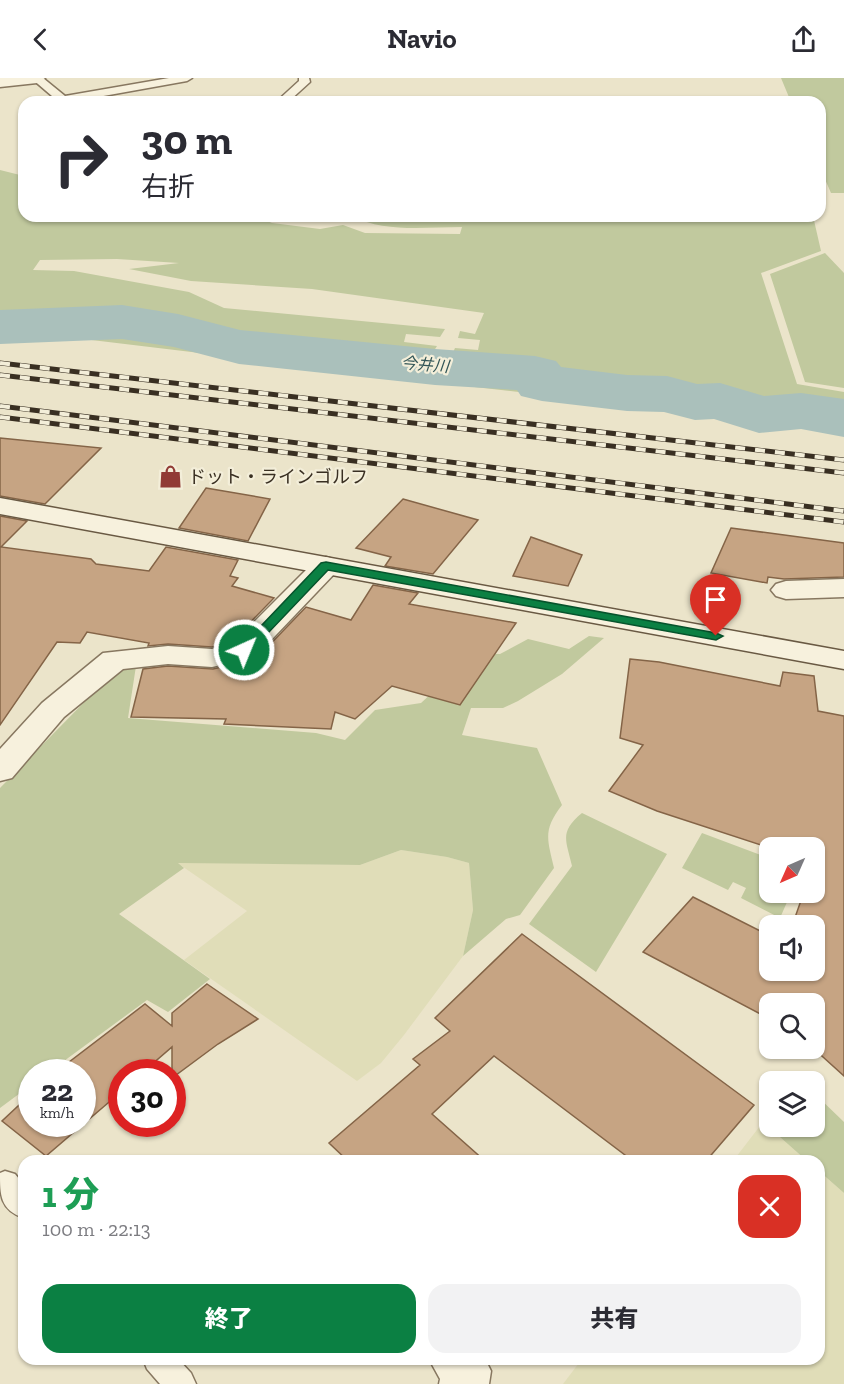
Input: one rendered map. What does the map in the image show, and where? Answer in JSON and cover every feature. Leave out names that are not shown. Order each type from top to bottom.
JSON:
[{"type":"street","points":[[0,82],[37,78]]},
{"type":"street","points":[[0,506],[844,660]]},
{"type":"street","points":[[0,770],[52,710],[114,660],[168,655],[213,658],[244,650],[326,566]]},
{"type":"street","points":[[786,590],[844,588]]},
{"type":"street","points":[[460,1365],[466,1371],[464,1384]]},
{"type":"lane","points":[[37,78],[58,96]]},
{"type":"lane","points":[[85,96],[187,78]]},
{"type":"lane","points":[[288,96],[305,82],[304,78]]},
{"type":"lane","points":[[102,93],[109,96]]},
{"type":"lane","points":[[5,1183],[18,1199]]},
{"type":"lane","points":[[163,1365],[180,1384]]},
{"type":"shaded area","points":[[401,850],[469,863],[473,910],[463,956],[381,1063],[357,1081],[184,960],[247,911],[176,862],[360,865]]},
{"type":"shaded area","points":[[759,1127],[759,1137],[780,1137],[800,1155],[738,1155]]},
{"type":"shaded area","points":[[825,1176],[844,1193],[844,1384],[563,1384],[577,1365],[825,1365]]},
{"type":"green space","points":[[781,78],[844,78],[844,193],[831,193],[826,182],[826,96],[788,96]]},
{"type":"green space","points":[[0,170],[18,174],[18,222],[270,222],[320,229],[343,225],[365,233],[460,234],[462,227],[391,227],[368,222],[814,222],[821,251],[761,273],[797,384],[844,392],[844,429],[439,383],[455,348],[478,350],[480,340],[458,338],[460,331],[475,334],[484,313],[312,289],[191,281],[129,269],[179,263],[117,259],[40,260],[33,270],[74,271],[189,292],[224,308],[445,329],[440,337],[406,334],[404,342],[437,346],[416,379],[0,329]]},
{"type":"green space","points":[[825,253],[844,273],[844,388],[805,382],[770,274]]},
{"type":"green space","points":[[589,636],[604,638],[562,674],[518,701],[503,708],[471,708],[462,735],[537,748],[562,805],[552,821],[548,835],[554,868],[520,915],[506,919],[463,956],[473,910],[469,863],[401,850],[360,865],[178,863],[184,868],[119,914],[210,979],[168,1012],[147,1000],[67,1059],[18,1059],[18,1095],[0,1108],[0,788],[106,680],[118,671],[136,666],[128,718],[316,733],[345,740],[375,710],[421,703],[475,653],[500,654],[528,639],[569,649]]},
{"type":"green space","points":[[582,813],[667,854],[596,972],[529,924],[572,866],[566,843],[567,831]]},
{"type":"green space","points":[[702,833],[759,854],[759,903],[787,903],[781,915],[774,915],[741,898],[746,888],[733,882],[728,890],[682,868]]},
{"type":"green space","points":[[825,1104],[844,1122],[844,1193],[825,1176],[825,1155],[800,1155],[780,1137],[825,1137]]},
{"type":"building","points":[[0,438],[101,448],[45,504],[0,496]]},
{"type":"building","points":[[206,488],[270,499],[248,541],[179,528]]},
{"type":"building","points":[[403,499],[478,520],[433,574],[385,566],[391,557],[356,548]]},
{"type":"building","points":[[0,516],[27,521],[1,547],[91,559],[96,564],[149,571],[166,547],[238,560],[230,576],[238,578],[232,586],[274,598],[232,641],[212,647],[168,644],[148,646],[149,643],[87,632],[80,643],[57,642],[0,725]]},
{"type":"building","points":[[731,528],[844,543],[844,577],[784,579],[768,577],[767,583],[711,573]]},
{"type":"building","points":[[531,537],[582,555],[568,586],[513,576]]},
{"type":"building","points":[[373,585],[418,593],[409,604],[516,623],[460,705],[392,686],[355,719],[335,712],[331,729],[224,724],[226,719],[131,717],[143,669],[168,666],[213,669],[256,659],[306,607],[351,620]]},
{"type":"building","points":[[630,659],[659,662],[780,686],[783,672],[814,676],[818,711],[844,716],[844,1076],[825,1059],[825,993],[759,993],[759,1013],[643,952],[693,897],[759,930],[759,981],[825,981],[825,915],[796,915],[800,903],[825,903],[825,837],[759,837],[759,844],[657,811],[609,791],[643,745],[620,738]]},
{"type":"building","points":[[522,934],[754,1105],[711,1155],[625,1155],[494,1056],[432,1114],[478,1155],[342,1155],[329,1143],[420,1065],[413,1059],[450,1031],[435,1018]]},
{"type":"building","points":[[207,984],[258,1019],[186,1068],[186,1059],[172,1059],[172,1047],[158,1059],[108,1059],[108,1103],[96,1113],[96,1059],[73,1059],[145,1004],[172,1026],[172,1013]]},
{"type":"building","points":[[18,1106],[18,1134],[2,1121]]},
{"type":"building","points":[[22,1137],[68,1137],[47,1155]]},
{"type":"waterway","name":"今井川","points":[[0,327],[122,322],[178,331],[239,347],[435,367],[535,374],[542,383],[627,393],[667,394],[695,402],[720,401],[759,415],[801,411],[844,418]]},
{"type":"railway","points":[[0,363],[844,460]]},
{"type":"railway","points":[[0,375],[844,473]]},
{"type":"railway","points":[[0,406],[844,511]]},
{"type":"railway","points":[[0,417],[844,522]]},
{"type":"place","name":"ドット・ラインゴルフ","points":[[170,477]]},
{"type":"route","points":[[244,650],[326,566],[716,636]]}]
